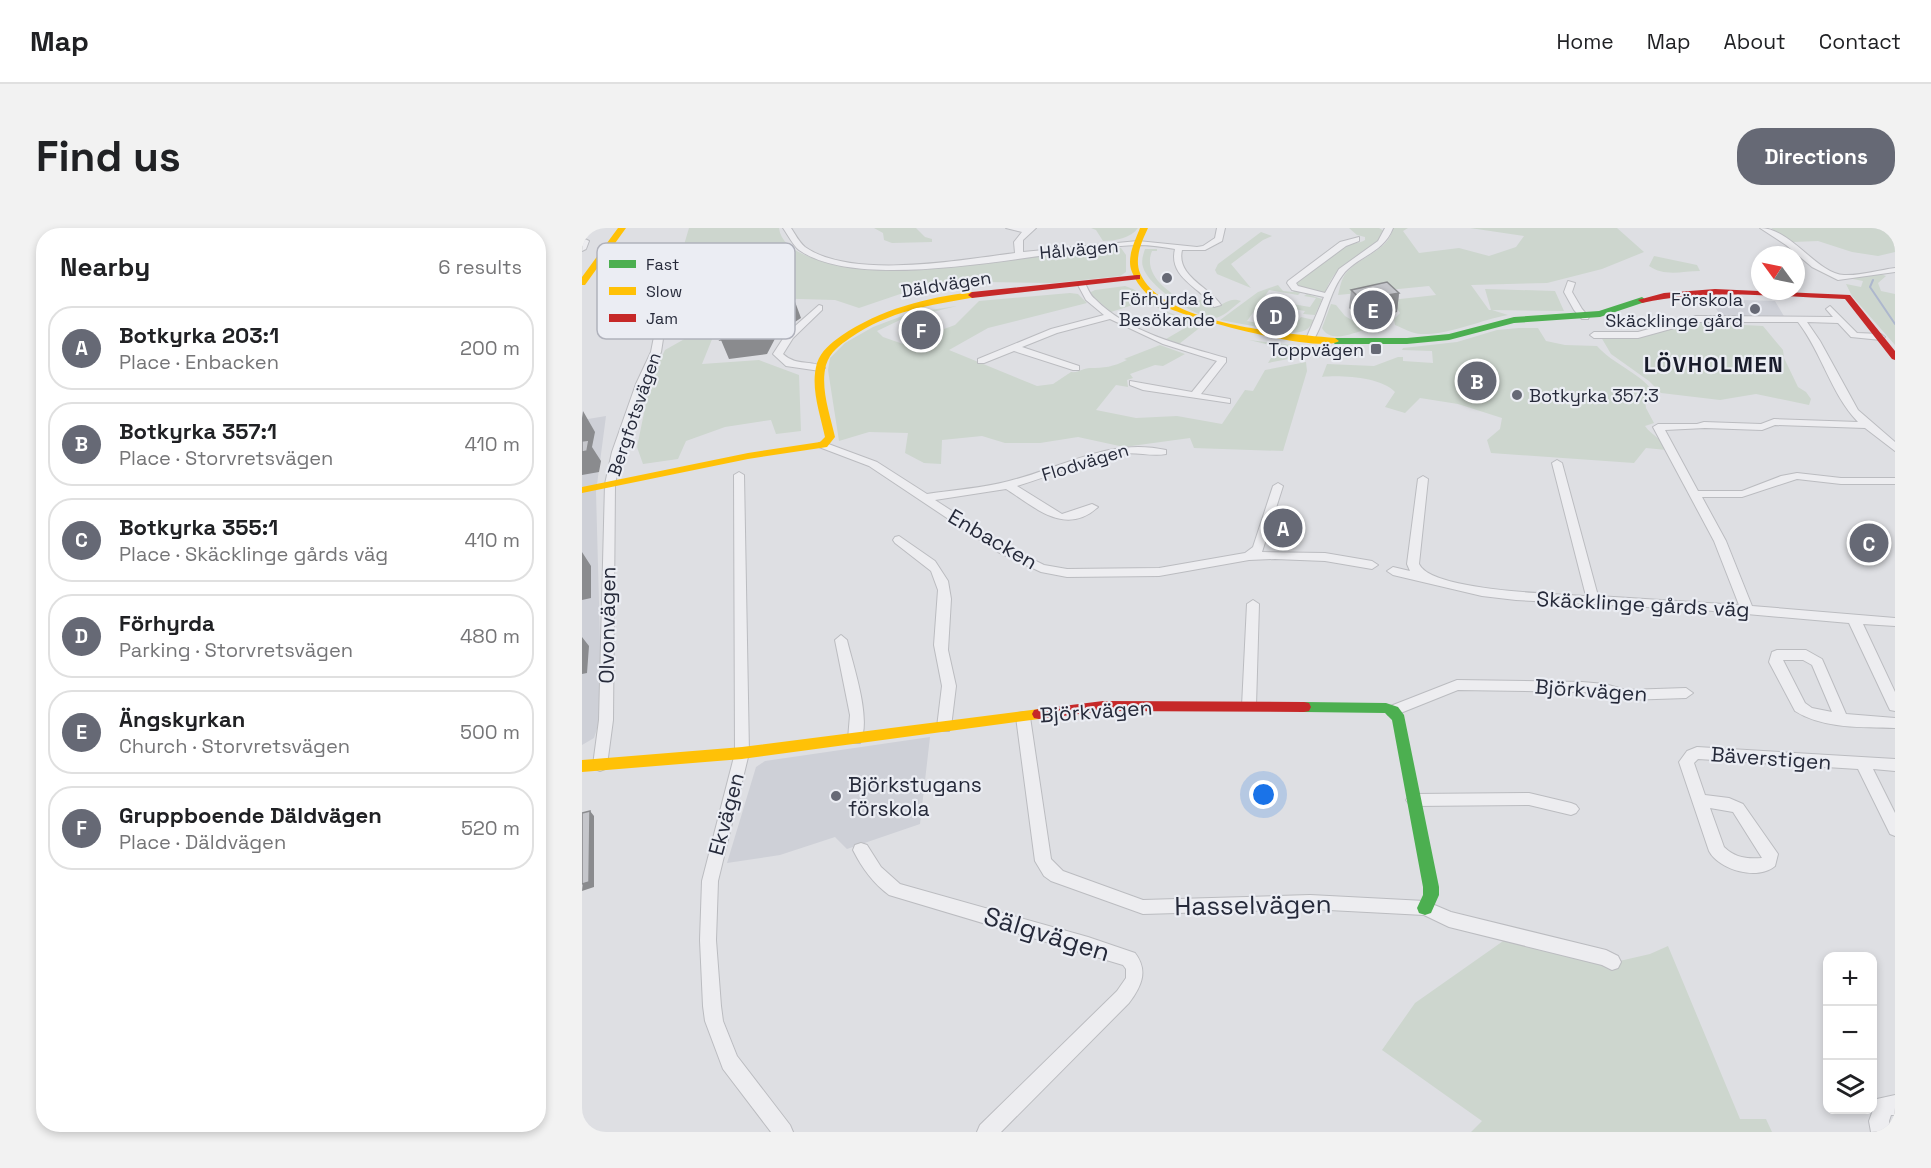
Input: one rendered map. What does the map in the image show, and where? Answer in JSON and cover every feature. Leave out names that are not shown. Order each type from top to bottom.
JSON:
[{"type":"street","points":[[609,243],[620,228]]},
{"type":"street","name":"Hålvägen","points":[[787,228],[794,243]]},
{"type":"street","name":"Hålvägen","points":[[1011,228],[1030,229]]},
{"type":"street","points":[[1144,228],[1137,243],[1135,255],[1137,277],[1156,296],[1199,318],[1259,332],[1310,339],[1382,341],[1441,338],[1510,321],[1585,317],[1664,296],[1847,297]]},
{"type":"street","name":"Hålvägen","points":[[795,244],[815,256],[868,268],[926,267],[1137,243],[1179,248],[1205,248],[1219,239],[1221,228]]},
{"type":"street","points":[[1310,339],[1342,270],[1377,247],[1387,236],[1389,228]]},
{"type":"street","points":[[1764,228],[1789,243],[1815,266],[1842,278],[1893,271]]},
{"type":"street","name":"Hålvägen","points":[[1020,255],[1016,246],[1017,241],[1030,229]]},
{"type":"street","points":[[1328,296],[1294,288],[1291,283],[1343,244],[1356,239]]},
{"type":"street","points":[[1179,248],[1177,260],[1180,269],[1190,281],[1214,298],[1217,305]]},
{"type":"street","points":[[582,283],[597,261]]},
{"type":"street","name":"Däldvägen","points":[[820,368],[827,351],[842,338],[863,324],[895,310],[940,299],[1082,285],[1137,277]]},
{"type":"street","points":[[1842,278],[1840,282],[1847,297],[1895,357]]},
{"type":"street","points":[[1571,283],[1568,292],[1578,310],[1585,317]]},
{"type":"street","points":[[1082,285],[1085,294],[1111,316],[1156,339],[1223,360],[1194,396]]},
{"type":"street","points":[[795,330],[819,308]]},
{"type":"street","points":[[1830,309],[1854,335],[1881,337]]},
{"type":"street","points":[[981,361],[1054,331],[1111,316]]},
{"type":"street","points":[[1594,335],[1638,335],[1696,319],[1840,320]]},
{"type":"street","points":[[1800,319],[1819,345],[1829,363],[1830,371],[1840,384],[1841,391],[1864,425],[1887,439],[1895,448]]},
{"type":"street","name":"Bergfotsvägen","points":[[610,484],[620,444],[641,384],[656,352],[658,339]]},
{"type":"street","points":[[582,490],[748,456],[824,445],[830,437],[820,368],[789,364],[780,358],[778,354],[787,339]]},
{"type":"street","points":[[1012,347],[1076,369]]},
{"type":"street","points":[[1133,383],[1227,401]]},
{"type":"street","points":[[1747,609],[1724,549],[1658,428],[1698,428],[1704,425],[1762,427],[1774,422],[1864,425]]},
{"type":"street","name":"Enbacken","points":[[824,445],[873,464],[1002,549],[1037,567],[1091,573],[1159,572],[1249,556],[1314,555],[1372,565]]},
{"type":"street","name":"Flodvägen","points":[[925,498],[1008,485],[1086,459],[1125,449],[1138,447],[1162,452]]},
{"type":"street","points":[[1557,463],[1593,600]]},
{"type":"street","name":"Ekvägen","points":[[739,475],[742,753],[710,881],[708,940],[712,1006],[714,1021],[730,1062],[783,1132]]},
{"type":"street","points":[[1695,494],[1742,494],[1758,490],[1785,478],[1797,476],[1841,481],[1895,481]]},
{"type":"street","points":[[1424,479],[1413,564],[1420,576],[1427,579]]},
{"type":"street","name":"Olvonvägen","points":[[600,765],[606,720],[610,484]]},
{"type":"street","name":"Flodvägen","points":[[1008,485],[1059,517],[1067,518],[1092,507]]},
{"type":"street","points":[[1249,556],[1258,549],[1278,486]]},
{"type":"street","points":[[899,540],[938,571],[942,583],[946,604],[941,629],[941,647],[950,685],[944,727]]},
{"type":"street","name":"Skäcklinge gårds väg","points":[[1393,571],[1497,594],[1747,609],[1895,622]]},
{"type":"street","points":[[1249,706],[1253,604]]},
{"type":"street","points":[[1854,619],[1895,706]]},
{"type":"street","points":[[841,640],[854,694],[857,720],[855,739]]},
{"type":"street","points":[[1841,718],[1817,662],[1806,655],[1777,655],[1776,662],[1802,708],[1814,714],[1841,718],[1895,723]]},
{"type":"street","name":"Björkvägen","points":[[582,766],[742,753],[1103,706],[1371,707],[1393,711],[1457,685],[1594,688],[1626,694],[1686,693]]},
{"type":"street","points":[[1393,711],[1399,719],[1431,887],[1431,895],[1425,908]]},
{"type":"street","name":"Hasselvägen","points":[[1023,717],[1043,861],[1057,876],[1143,907],[1311,902],[1425,908],[1449,919],[1559,945],[1606,958],[1612,962]]},
{"type":"street","name":"Bäverstigen","points":[[1698,801],[1729,804],[1738,808],[1770,854],[1766,864],[1734,863],[1722,857],[1714,847],[1698,801],[1686,762],[1692,755],[1697,753],[1895,765]]},
{"type":"street","points":[[1863,764],[1894,823]]},
{"type":"street","points":[[1413,800],[1529,799],[1570,809]]},
{"type":"street","name":"Sälgvägen","points":[[861,850],[870,867],[895,890],[1088,945],[1129,959],[1133,963],[1135,979],[1123,997],[987,1132]]},
{"type":"street","points":[[1881,1132],[1879,1120],[1884,1106],[1895,1105]]},
{"type":"shaded area","points":[[689,228],[779,228],[786,243],[685,243]]},
{"type":"shaded area","points":[[874,228],[916,228],[925,237],[932,239],[932,242],[892,243],[884,240],[883,233]]},
{"type":"shaded area","points":[[1091,228],[1138,228],[1122,238],[1103,241],[1096,230]]},
{"type":"shaded area","points":[[1349,228],[1379,228],[1384,231],[1370,247],[1338,271],[1325,293],[1297,286],[1297,281],[1335,253],[1348,245],[1365,240],[1365,237],[1357,235]]},
{"type":"shaded area","points":[[1393,228],[1408,228],[1403,231],[1419,253],[1459,248],[1489,256],[1516,247],[1524,236],[1470,228],[1617,228],[1644,252],[1602,269],[1547,283],[1471,285],[1489,310],[1491,310],[1485,289],[1555,291],[1564,311],[1492,310],[1508,315],[1454,330],[1418,334],[1395,325],[1394,319],[1400,313],[1391,300],[1436,295],[1429,286],[1338,295],[1346,273],[1380,248],[1390,236]]},
{"type":"shaded area","points":[[1771,228],[1895,228],[1895,252],[1878,256],[1852,252],[1818,241],[1793,242]]},
{"type":"shaded area","points":[[1261,232],[1272,236],[1231,264],[1251,288],[1217,274],[1215,270],[1218,264]]},
{"type":"shaded area","points":[[1121,248],[1126,255],[1126,272],[1120,276],[1054,283],[987,282],[912,290],[859,308],[835,300],[795,299],[795,249],[818,260],[886,270],[926,269],[1083,250]]},
{"type":"shaded area","points":[[1145,249],[1157,249],[1157,251],[1152,251],[1150,260],[1154,276],[1166,289],[1188,303],[1208,298],[1210,303],[1217,306],[1231,300],[1241,301],[1225,314],[1214,318],[1195,312],[1173,299],[1153,283],[1143,267]]},
{"type":"shaded area","points":[[1654,256],[1697,265],[1700,271],[1674,273],[1661,271],[1649,266]]},
{"type":"shaded area","points":[[1878,273],[1886,276],[1878,283],[1881,291],[1895,294],[1895,345],[1852,296],[1846,284],[1861,287],[1863,281],[1848,278]]},
{"type":"shaded area","points":[[1278,285],[1283,291],[1301,292],[1298,295],[1269,290],[1263,299],[1310,307],[1316,298],[1304,296],[1307,294],[1322,299],[1315,315],[1260,303],[1247,321],[1292,329],[1301,317],[1314,320],[1310,327],[1292,333],[1220,320],[1258,292]]},
{"type":"shaded area","points":[[1125,286],[1168,312],[1202,326],[1179,344],[1166,339],[1190,325],[1145,301],[1111,312],[1091,295],[1091,292],[1095,290]]},
{"type":"shaded area","points":[[1078,294],[1087,303],[988,328],[949,350],[1037,386],[1053,384],[1071,372],[1117,364],[1160,345],[1185,354],[1163,366],[1155,365],[1130,374],[1133,378],[1127,380],[1128,387],[1116,385],[1096,410],[1136,418],[1177,416],[1222,424],[1245,390],[1253,391],[1265,370],[1306,362],[1307,371],[1283,451],[1194,448],[1190,438],[1124,447],[1078,437],[1040,443],[1005,443],[982,436],[942,440],[941,464],[924,463],[905,453],[908,433],[869,432],[839,441],[828,370],[830,358],[845,343],[873,327],[910,313],[957,306],[900,320],[877,331],[883,337],[903,344],[955,325],[979,301]]},
{"type":"shaded area","points":[[1709,299],[1775,301],[1785,318],[1722,317]]},
{"type":"shaded area","points":[[1331,304],[1336,305],[1345,316],[1367,329],[1343,336],[1326,333],[1322,328]]},
{"type":"shaded area","points":[[1683,322],[1763,326],[1783,350],[1784,358],[1798,387],[1811,399],[1809,405],[1756,394],[1720,400],[1661,393],[1649,381],[1611,354],[1601,337],[1643,337]]},
{"type":"shaded area","points":[[1538,328],[1546,341],[1565,345],[1597,346],[1610,358],[1640,378],[1652,390],[1645,399],[1646,408],[1654,423],[1645,426],[1667,450],[1646,448],[1634,463],[1491,453],[1487,440],[1500,429],[1502,418],[1458,404],[1420,398],[1405,413],[1385,407],[1395,392],[1380,383],[1350,377],[1322,377],[1327,364],[1374,366],[1398,357],[1403,357],[1403,361],[1433,363],[1432,351],[1402,350],[1403,348],[1457,342],[1497,330]]},
{"type":"shaded area","points":[[684,339],[712,339],[702,364],[759,360],[799,375],[801,431],[776,434],[771,420],[725,427],[686,441],[678,459],[643,464],[637,447],[651,379],[665,350]]},
{"type":"shaded area","points":[[1249,340],[1301,346],[1304,356],[1268,363],[1278,347]]},
{"type":"shaded area","points":[[606,416],[596,492],[602,713],[594,738],[582,745],[582,420]]},
{"type":"shaded area","name":"Björkstugans förskola","points":[[930,737],[920,824],[847,849],[835,837],[780,855],[727,863],[756,767],[765,761]]},
{"type":"shaded area","points":[[1506,939],[1602,965],[1650,954],[1668,946],[1740,1119],[1766,1119],[1772,1132],[1471,1132],[1482,1121],[1382,1050],[1415,1003]]},
{"type":"building","points":[[1387,282],[1399,293],[1362,300],[1351,290]]},
{"type":"building","points":[[589,440],[587,451],[582,452],[582,441]]},
{"type":"building","points":[[590,811],[589,882],[582,884],[582,813]]},
{"type":"waterway","points":[[1873,280],[1870,287],[1895,324]]},
{"type":"traffic: fast","points":[[1335,341],[1407,341],[1449,337],[1514,320],[1600,314],[1642,300]]},
{"type":"traffic: fast","points":[[1304,707],[1386,708],[1393,711],[1399,719],[1431,887],[1431,895],[1425,908]]},
{"type":"traffic: slow","points":[[611,243],[622,228]]},
{"type":"traffic: slow","points":[[1144,228],[1135,256],[1136,273],[1147,290],[1167,305],[1194,316],[1256,332],[1335,341]]},
{"type":"traffic: slow","points":[[582,283],[597,262]]},
{"type":"traffic: slow","points":[[582,490],[748,456],[823,445],[830,437],[820,390],[820,372],[824,358],[831,348],[860,327],[890,313],[922,303],[972,295]]},
{"type":"traffic: slow","points":[[582,766],[742,753],[1039,714]]},
{"type":"traffic: jam","points":[[972,295],[1137,277]]},
{"type":"traffic: jam","points":[[1642,300],[1664,295],[1715,292],[1847,297],[1895,357]]},
{"type":"traffic: jam","points":[[1039,714],[1103,706],[1304,707]]},
{"type":"place","name":"Förhyrda & Besökande","points":[[1167,278]]},
{"type":"place","name":"Förskola Skäcklinge gård","points":[[1755,309]]},
{"type":"place","name":"Ängskyrkan","points":[[1373,310]]},
{"type":"place","name":"Förhyrda","points":[[1276,316]]},
{"type":"place","name":"Gruppboende Däldvägen","points":[[921,330]]},
{"type":"place","name":"Toppvägen","points":[[1376,349]]},
{"type":"place","name":"Botkyrka 357:1","points":[[1477,381]]},
{"type":"place","name":"Botkyrka 357:3","points":[[1517,395]]},
{"type":"place","name":"Botkyrka 203:1","points":[[1283,528]]},
{"type":"place","name":"Botkyrka 355:1","points":[[1869,543]]},
{"type":"place","name":"Björkstugans förskola","points":[[836,796]]},
{"type":"district","name":"LÖVHOLMEN","points":[[1714,364]]}]
